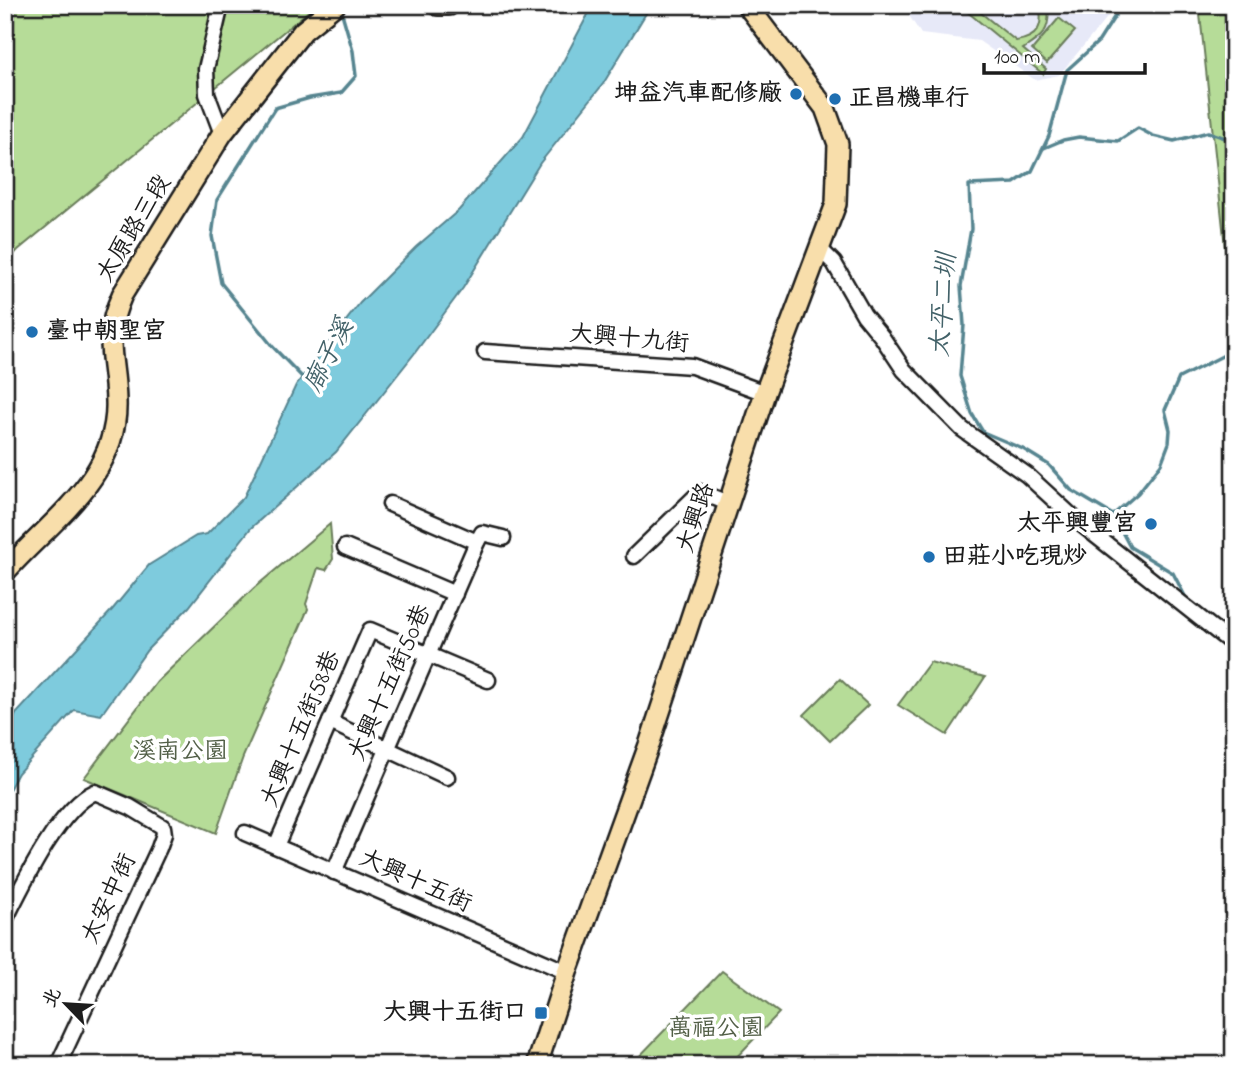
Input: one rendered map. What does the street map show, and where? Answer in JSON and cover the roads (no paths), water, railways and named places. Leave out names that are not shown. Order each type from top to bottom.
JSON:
[{"type":"main road","points":[[438,5],[449,5]]},
{"type":"main road","name":"大興路","points":[[537,1065],[567,972],[649,745],[765,393],[836,204],[838,144],[825,108],[747,5]]},
{"type":"main road","name":"太原路三段","points":[[5,559],[62,512],[86,488],[108,450],[117,402],[110,354],[112,320],[130,282],[222,134],[303,31],[334,7]]},
{"type":"main road","name":"太原路三段","points":[[5,572],[43,536],[62,512]]},
{"type":"street","points":[[221,5],[206,69],[207,94],[222,134]]},
{"type":"street","points":[[820,249],[834,263],[864,315],[904,370],[962,429],[1027,475],[1076,520],[1234,645]]},
{"type":"street","name":"大興十九街","points":[[485,352],[692,366],[765,393]]},
{"type":"street","points":[[634,556],[700,492],[728,503]]},
{"type":"street","points":[[390,504],[477,542],[482,533],[503,538]]},
{"type":"street","name":"大興十五街50巷","points":[[334,872],[477,542]]},
{"type":"street","points":[[345,547],[455,594]]},
{"type":"street","name":"大興十五街58巷","points":[[276,846],[370,630],[428,655]]},
{"type":"street","points":[[428,655],[488,680]]},
{"type":"street","points":[[330,722],[447,777]]},
{"type":"street","name":"太安中街","points":[[5,920],[25,879],[60,825],[82,798],[95,792],[130,807],[163,827],[164,834],[159,848],[58,1065]]},
{"type":"street","name":"大興十五街","points":[[245,833],[567,972]]},
{"type":"water","name":"廍子溪","points":[[593,5],[651,5],[603,84],[540,163],[463,288],[414,354],[336,452],[251,528],[189,607],[147,650],[101,715],[74,710],[18,773],[5,797],[5,737],[16,714],[112,610],[149,565],[196,536],[207,534],[244,497],[296,385],[360,303],[416,247],[459,210],[523,137]]},
{"type":"waterway","name":"太平二圳","points":[[1122,5],[1099,41],[1067,70],[1049,136],[1032,171],[1014,183],[969,185],[971,229],[961,286],[964,325],[960,376],[972,414],[983,432],[1023,449],[1049,465],[1071,490],[1113,515],[1130,547],[1173,573],[1187,600]]},
{"type":"waterway","name":"廍子溪","points":[[305,380],[273,347],[221,283],[212,236],[217,200],[275,108],[341,93],[356,76],[353,51],[341,10]]},
{"type":"waterway","points":[[1044,148],[1079,137],[1118,141],[1138,128],[1153,136],[1174,141],[1208,132],[1234,141]]},
{"type":"waterway","points":[[1113,515],[1138,493],[1161,464],[1169,443],[1170,430],[1165,410],[1179,378],[1234,350]]},
{"type":"place","name":"坤益汽車配修廠","points":[[796,94]]},
{"type":"place","name":"正昌機車行","points":[[835,99]]},
{"type":"place","name":"臺中朝聖宮","points":[[32,332]]},
{"type":"place","name":"太平興豐宮","points":[[1151,524]]},
{"type":"place","name":"田莊小吃現炒","points":[[929,557]]},
{"type":"place","name":"大興十五街口","points":[[541,1013]]},
{"type":"park label","name":"溪南公園","points":[[180,752]]},
{"type":"park label","name":"萬福公園","points":[[716,1029]]}]
